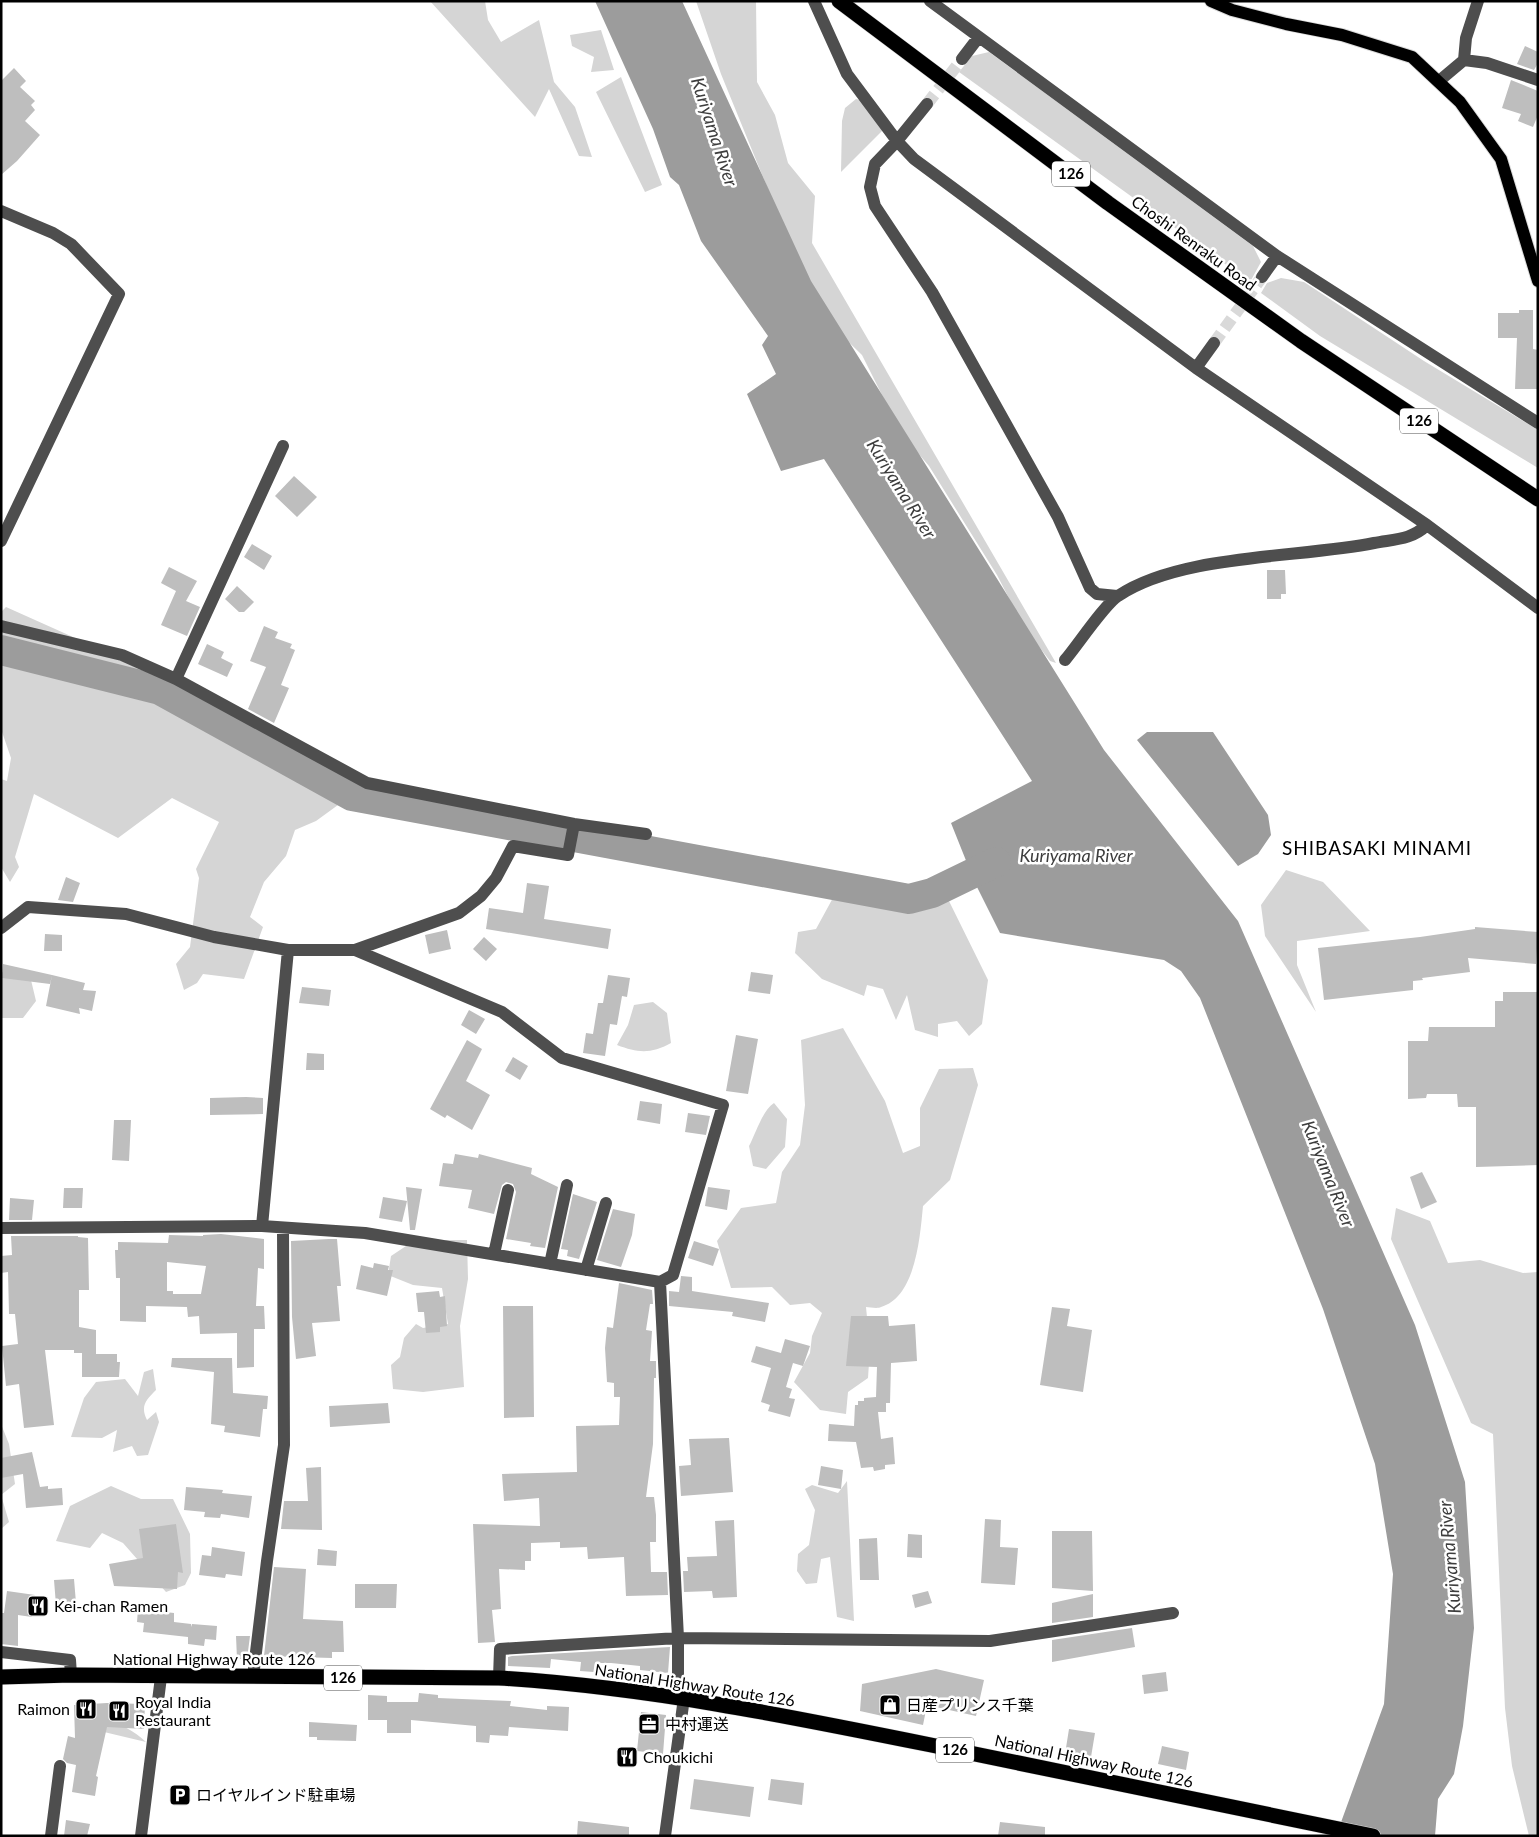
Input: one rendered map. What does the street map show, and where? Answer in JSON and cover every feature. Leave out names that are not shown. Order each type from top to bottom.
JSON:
[{"type":"highway","name":"Choshi Renraku Road","points":[[841,3],[1108,202],[1301,340],[1538,499]]},
{"type":"highway","name":"National Highway Route 126","points":[[1,1677],[71,1675],[499,1678],[569,1682],[684,1698],[851,1729],[1373,1836]]},
{"type":"main road","points":[[1211,1],[1232,10],[1286,24],[1342,35],[1412,57],[1465,108],[1501,159],[1536,263],[1538,281]]},
{"type":"street","points":[[814,1],[847,74],[897,141],[928,171],[1196,368],[1427,525],[1538,608]]},
{"type":"street","points":[[930,1],[1277,256],[1538,423]]},
{"type":"street","points":[[1439,81],[1464,60],[1466,38],[1478,1]]},
{"type":"street","points":[[962,59],[978,38]]},
{"type":"street","points":[[1464,60],[1487,63],[1538,80]]},
{"type":"street","points":[[927,104],[897,141],[875,164],[870,187],[875,206],[946,317],[1058,517],[1090,588],[1097,594],[1117,596]]},
{"type":"street","points":[[1,212],[53,233],[71,244],[119,294],[1,541]]},
{"type":"street","points":[[1262,277],[1277,256]]},
{"type":"street","points":[[1196,368],[1214,343]]},
{"type":"street","points":[[176,679],[283,446]]},
{"type":"street","points":[[1065,660],[1117,596],[1139,585],[1194,567],[1358,546],[1416,535],[1427,525]]},
{"type":"street","points":[[1,626],[122,655],[176,679],[367,783],[574,824],[646,834]]},
{"type":"street","points":[[1,928],[28,907],[126,914],[214,937],[288,950],[355,950],[459,913],[481,896],[496,878],[513,846],[568,855],[574,824]]},
{"type":"street","points":[[262,1226],[288,950]]},
{"type":"street","points":[[1,1228],[262,1226],[283,1229],[365,1233],[660,1282],[673,1275],[723,1105],[562,1058],[502,1012],[355,950]]},
{"type":"street","points":[[550,1264],[567,1185]]},
{"type":"street","points":[[494,1254],[508,1190]]},
{"type":"street","points":[[586,1270],[606,1203]]},
{"type":"street","points":[[253,1677],[267,1560],[284,1445],[283,1229]]},
{"type":"street","points":[[660,1282],[678,1638],[678,1687],[684,1698],[665,1836]]},
{"type":"street","points":[[499,1678],[500,1649],[678,1638],[990,1641],[1173,1613]]},
{"type":"street","points":[[1,1652],[70,1660],[71,1675]]},
{"type":"street","points":[[141,1836],[161,1677]]},
{"type":"street","points":[[51,1836],[60,1766]]},
{"type":"shaded area","points":[[430,1],[485,1],[488,20],[501,42],[539,20],[554,82],[575,107],[592,157],[579,156],[549,89],[535,117]]},
{"type":"shaded area","points":[[696,1],[756,1],[757,82],[775,115],[788,163],[815,196],[812,243],[1056,663],[1050,661],[1024,627],[997,575],[929,466],[901,433],[862,355],[828,322],[794,253],[721,74]]},
{"type":"shaded area","points":[[601,30],[614,70],[591,72],[594,57],[572,46],[570,35]]},
{"type":"shaded area","points":[[989,52],[1253,246],[1261,262],[1250,282],[959,72],[972,56]]},
{"type":"shaded area","points":[[621,77],[662,185],[645,192],[596,92]]},
{"type":"shaded area","points":[[856,99],[864,101],[884,129],[841,172],[842,121],[845,108]]},
{"type":"shaded area","points":[[1281,278],[1304,282],[1424,361],[1538,430],[1538,468],[1320,336],[1261,293],[1267,283]]},
{"type":"shaded area","points":[[6,607],[169,680],[292,765],[338,805],[316,821],[295,830],[286,856],[264,882],[250,917],[263,927],[244,979],[203,974],[197,983],[184,990],[176,964],[190,947],[199,878],[196,869],[219,822],[172,798],[118,838],[34,794],[15,857],[19,867],[10,882],[1,867],[1,779],[7,781],[11,758],[1,729],[1,612]]},
{"type":"shaded area","points":[[1286,870],[1323,882],[1370,931],[1297,941],[1297,965],[1316,1012],[1265,936],[1261,905]]},
{"type":"shaded area","points":[[834,896],[902,905],[947,897],[988,980],[982,1024],[969,1036],[957,1021],[938,1024],[938,1037],[915,1030],[907,995],[896,1020],[883,989],[867,985],[864,996],[822,979],[795,953],[798,932],[816,929]]},
{"type":"shaded area","points":[[1,972],[31,980],[36,1001],[23,1018],[1,1018]]},
{"type":"shaded area","points":[[653,1002],[667,1013],[671,1043],[651,1051],[631,1050],[617,1045],[628,1025],[634,1005]]},
{"type":"shaded area","points":[[843,1028],[885,1101],[903,1153],[920,1146],[920,1108],[939,1069],[973,1068],[978,1085],[950,1180],[923,1206],[918,1249],[909,1279],[893,1301],[879,1308],[866,1307],[870,1348],[868,1378],[848,1392],[846,1414],[820,1410],[794,1382],[810,1353],[812,1336],[822,1313],[810,1303],[790,1305],[772,1287],[731,1288],[717,1241],[741,1208],[776,1203],[782,1172],[800,1145],[805,1105],[801,1040]]},
{"type":"shaded area","points":[[774,1103],[787,1119],[785,1147],[766,1169],[753,1166],[749,1146],[766,1111]]},
{"type":"shaded area","points":[[1396,1208],[1430,1221],[1448,1263],[1480,1260],[1523,1273],[1538,1272],[1538,1836],[1529,1836],[1512,1766],[1505,1708],[1493,1434],[1471,1423],[1391,1239]]},
{"type":"shaded area","points":[[446,1240],[467,1240],[468,1279],[460,1326],[464,1387],[423,1392],[393,1389],[391,1365],[400,1357],[404,1338],[416,1324],[423,1328],[448,1324],[442,1288],[413,1285],[388,1275],[391,1256],[406,1246],[431,1248]]},
{"type":"shaded area","points":[[153,1369],[156,1390],[147,1400],[144,1411],[147,1420],[156,1412],[159,1422],[148,1455],[137,1456],[132,1446],[113,1452],[117,1430],[102,1438],[71,1437],[84,1398],[96,1382],[125,1379],[138,1396],[144,1372]]},
{"type":"shaded area","points":[[1,1424],[9,1444],[15,1484],[1,1495]]},
{"type":"shaded area","points":[[847,1481],[854,1621],[837,1617],[830,1557],[821,1559],[817,1583],[806,1584],[797,1571],[798,1554],[809,1545],[815,1510],[805,1489],[812,1485],[838,1493]]},
{"type":"shaded area","points":[[111,1486],[141,1499],[173,1499],[190,1534],[191,1573],[185,1585],[166,1592],[123,1543],[102,1533],[90,1548],[56,1541],[70,1506]]},
{"type":"shaded area","points":[[1,1495],[9,1522],[1,1529]]},
{"type":"shaded area","points":[[104,1720],[126,1728],[146,1742],[104,1732]]},
{"type":"water","name":"Kuriyama River","points":[[595,1],[682,1],[811,281],[1104,750],[1238,921],[1415,1325],[1465,1482],[1474,1628],[1463,1726],[1454,1774],[1438,1799],[1435,1836],[1336,1836],[1384,1704],[1393,1574],[1375,1464],[1323,1309],[1200,998],[1181,971],[1164,960],[1000,933],[975,883],[963,886],[957,872],[967,863],[951,823],[1032,781],[824,459],[781,471],[747,394],[776,374],[762,345],[768,336],[701,241],[679,185],[670,177],[653,129]]},
{"type":"water","points":[[1147,732],[1213,732],[1268,815],[1271,835],[1258,854],[1238,866],[1137,740]]},
{"type":"building","points":[[1525,46],[1538,52],[1538,63],[1534,70],[1517,64]]},
{"type":"building","points":[[14,68],[26,81],[20,87],[35,101],[31,105],[35,110],[25,121],[40,135],[17,161],[1,175],[1,81]]},
{"type":"building","points":[[1511,80],[1538,91],[1538,115],[1533,127],[1518,121],[1521,114],[1502,108]]},
{"type":"building","points":[[1519,310],[1533,310],[1533,349],[1538,350],[1538,389],[1515,389],[1517,338],[1498,338],[1498,313],[1519,313]]},
{"type":"building","points":[[294,476],[317,497],[297,517],[275,496]]},
{"type":"building","points":[[252,544],[272,556],[264,570],[244,557]]},
{"type":"building","points":[[169,567],[197,581],[186,601],[200,607],[187,636],[161,625],[176,591],[161,583]]},
{"type":"building","points":[[1267,570],[1285,570],[1286,594],[1281,594],[1281,599],[1267,599]]},
{"type":"building","points":[[237,586],[254,602],[244,612],[239,612],[225,599]]},
{"type":"building","points":[[264,626],[278,632],[275,638],[292,644],[290,648],[295,650],[281,685],[289,688],[274,723],[248,709],[266,667],[250,661]]},
{"type":"building","points":[[207,644],[224,652],[221,658],[233,664],[227,677],[198,664]]},
{"type":"building","points":[[66,877],[80,883],[73,902],[58,900]]},
{"type":"building","points":[[527,883],[549,886],[544,919],[611,929],[608,949],[486,929],[489,908],[523,913]]},
{"type":"building","points":[[1475,927],[1538,932],[1536,964],[1468,958],[1470,972],[1422,978],[1423,980],[1413,981],[1413,990],[1324,1000],[1318,948],[1420,937],[1475,929]]},
{"type":"building","points":[[447,930],[451,949],[429,954],[425,935]]},
{"type":"building","points":[[45,934],[62,935],[62,951],[44,951]]},
{"type":"building","points":[[484,937],[497,949],[486,961],[473,949]]},
{"type":"building","points":[[3,964],[52,975],[50,984],[2,978]]},
{"type":"building","points":[[751,972],[773,975],[770,994],[748,991]]},
{"type":"building","points":[[52,975],[85,983],[83,990],[96,991],[92,1011],[79,1008],[80,1014],[46,1006]]},
{"type":"building","points":[[608,975],[630,978],[627,997],[622,996],[617,1025],[610,1024],[605,1056],[583,1053],[586,1033],[593,1034],[598,1003],[603,1003]]},
{"type":"building","points":[[302,987],[331,990],[329,1006],[299,1003]]},
{"type":"building","points":[[1503,992],[1538,992],[1538,1165],[1476,1167],[1476,1107],[1458,1107],[1457,1094],[1427,1094],[1426,1098],[1408,1099],[1408,1041],[1428,1041],[1429,1027],[1495,1027],[1495,1001],[1503,1001]]},
{"type":"building","points":[[469,1010],[485,1019],[476,1034],[461,1025]]},
{"type":"building","points":[[736,1035],[758,1039],[748,1094],[726,1091]]},
{"type":"building","points":[[467,1040],[482,1049],[466,1081],[490,1095],[472,1130],[447,1115],[445,1118],[430,1109]]},
{"type":"building","points":[[307,1053],[324,1054],[324,1070],[306,1070]]},
{"type":"building","points":[[513,1057],[528,1066],[520,1080],[505,1071]]},
{"type":"building","points":[[210,1098],[263,1098],[263,1114],[210,1115]]},
{"type":"building","points":[[640,1101],[662,1104],[660,1124],[637,1120]]},
{"type":"building","points":[[688,1113],[710,1116],[706,1135],[685,1132]]},
{"type":"building","points":[[114,1120],[131,1120],[129,1161],[112,1160]]},
{"type":"building","points":[[455,1154],[478,1158],[479,1154],[532,1168],[531,1174],[558,1187],[545,1248],[530,1246],[531,1243],[506,1239],[516,1192],[513,1184],[506,1182],[502,1185],[494,1214],[468,1208],[472,1190],[439,1186],[443,1163],[453,1164]]},
{"type":"building","points":[[1422,1172],[1437,1202],[1421,1209],[1410,1177]]},
{"type":"building","points":[[406,1187],[422,1189],[415,1230],[410,1230]]},
{"type":"building","points":[[708,1187],[730,1190],[727,1210],[705,1206]]},
{"type":"building","points":[[64,1188],[83,1188],[82,1208],[63,1208]]},
{"type":"building","points":[[573,1194],[597,1202],[579,1259],[567,1256],[568,1250],[561,1249]]},
{"type":"building","points":[[383,1197],[407,1201],[402,1222],[379,1218]]},
{"type":"building","points":[[10,1198],[34,1200],[32,1220],[9,1220]]},
{"type":"building","points":[[613,1209],[635,1214],[632,1235],[621,1267],[597,1260]]},
{"type":"building","points":[[221,1234],[264,1239],[264,1269],[258,1268],[256,1306],[264,1306],[265,1329],[254,1329],[254,1367],[237,1368],[237,1333],[200,1334],[199,1316],[188,1317],[187,1307],[146,1306],[146,1322],[120,1321],[120,1278],[116,1278],[115,1250],[118,1250],[118,1242],[168,1243],[169,1235]],"holes":[[[167,1262],[206,1266],[201,1294],[173,1294],[173,1291],[167,1291]]]},
{"type":"building","points":[[11,1236],[78,1236],[88,1238],[89,1290],[79,1290],[79,1327],[96,1330],[96,1354],[117,1354],[117,1362],[120,1362],[119,1377],[82,1377],[82,1353],[74,1353],[74,1350],[45,1350],[54,1425],[24,1428],[19,1384],[6,1386],[2,1346],[18,1344],[15,1314],[9,1314],[8,1272],[1,1273],[1,1256],[12,1255]]},
{"type":"building","points":[[337,1239],[341,1286],[337,1286],[340,1321],[312,1323],[316,1356],[296,1359],[292,1317],[291,1241]]},
{"type":"building","points":[[694,1241],[719,1249],[713,1266],[688,1258]]},
{"type":"building","points":[[374,1263],[389,1266],[388,1270],[393,1270],[387,1296],[356,1289],[361,1265],[373,1268]]},
{"type":"building","points":[[681,1276],[692,1277],[692,1291],[769,1303],[765,1322],[732,1316],[733,1312],[669,1306],[669,1291],[679,1292]]},
{"type":"building","points":[[619,1283],[652,1290],[653,1304],[650,1304],[646,1330],[652,1331],[650,1361],[656,1361],[656,1378],[654,1378],[653,1444],[646,1497],[654,1497],[656,1515],[656,1542],[650,1542],[651,1572],[667,1572],[668,1595],[626,1596],[624,1557],[588,1559],[587,1547],[560,1548],[560,1542],[531,1543],[531,1561],[525,1561],[525,1570],[499,1569],[501,1609],[492,1610],[495,1642],[478,1643],[473,1524],[540,1526],[539,1498],[504,1501],[502,1474],[577,1472],[576,1426],[619,1425],[620,1397],[614,1397],[614,1383],[607,1382],[605,1348],[607,1327],[613,1328]]},
{"type":"building","points":[[439,1291],[440,1297],[445,1296],[447,1326],[440,1327],[440,1332],[426,1333],[424,1312],[418,1312],[416,1293]]},
{"type":"building","points":[[503,1306],[533,1306],[534,1417],[504,1418]]},
{"type":"building","points":[[1052,1307],[1070,1309],[1067,1326],[1092,1330],[1083,1392],[1040,1385]]},
{"type":"building","points":[[851,1316],[888,1316],[889,1326],[915,1324],[917,1361],[891,1363],[890,1403],[886,1403],[886,1412],[878,1412],[881,1439],[893,1437],[895,1464],[885,1465],[885,1469],[874,1471],[873,1467],[861,1468],[856,1442],[828,1441],[829,1424],[854,1426],[855,1405],[858,1405],[858,1401],[864,1401],[864,1398],[876,1397],[877,1367],[846,1366]]},
{"type":"building","points":[[785,1339],[810,1346],[803,1366],[793,1363],[786,1387],[792,1389],[789,1398],[795,1399],[790,1417],[768,1411],[770,1405],[761,1402],[771,1368],[751,1362],[756,1346],[781,1353]]},
{"type":"building","points":[[172,1358],[232,1358],[233,1393],[268,1396],[267,1409],[263,1409],[260,1437],[224,1432],[225,1426],[211,1424],[214,1372],[171,1367]]},
{"type":"building","points":[[388,1403],[390,1423],[330,1427],[329,1406]]},
{"type":"building","points":[[729,1438],[733,1492],[681,1496],[679,1466],[691,1465],[689,1439]]},
{"type":"building","points":[[32,1452],[40,1487],[48,1486],[48,1489],[62,1488],[63,1505],[26,1508],[23,1474],[1,1478],[1,1458]]},
{"type":"building","points":[[821,1466],[843,1470],[841,1489],[818,1485]]},
{"type":"building","points":[[321,1467],[322,1530],[281,1529],[284,1501],[308,1501],[306,1468]]},
{"type":"building","points":[[186,1487],[223,1490],[222,1493],[252,1496],[249,1518],[221,1514],[220,1518],[204,1517],[205,1512],[184,1510]]},
{"type":"building","points":[[985,1519],[1001,1520],[1000,1547],[1018,1548],[1015,1585],[981,1583]]},
{"type":"building","points":[[734,1520],[737,1597],[713,1598],[712,1591],[684,1592],[683,1571],[688,1571],[687,1557],[717,1556],[715,1521]]},
{"type":"building","points":[[176,1524],[183,1573],[178,1572],[177,1589],[114,1586],[109,1564],[143,1558],[139,1529]]},
{"type":"building","points":[[1052,1531],[1092,1531],[1093,1591],[1052,1588]]},
{"type":"building","points":[[908,1534],[922,1535],[922,1558],[907,1557]]},
{"type":"building","points":[[877,1538],[879,1580],[860,1580],[859,1539]]},
{"type":"building","points":[[212,1547],[245,1552],[242,1576],[226,1574],[225,1578],[199,1575],[202,1555],[211,1556]]},
{"type":"building","points":[[318,1549],[337,1551],[336,1566],[317,1565]]},
{"type":"building","points":[[274,1567],[306,1569],[303,1619],[343,1621],[344,1652],[332,1652],[332,1658],[264,1656]]},
{"type":"building","points":[[74,1579],[76,1603],[56,1605],[54,1580]]},
{"type":"building","points":[[355,1584],[397,1584],[396,1608],[355,1608]]},
{"type":"building","points":[[7,1591],[35,1595],[32,1617],[18,1615],[18,1646],[1,1644],[1,1613],[4,1613]]},
{"type":"building","points":[[928,1591],[932,1603],[915,1608],[912,1595]]},
{"type":"building","points":[[1093,1594],[1093,1617],[1052,1623],[1052,1603]]},
{"type":"building","points":[[138,1609],[174,1613],[174,1622],[191,1624],[192,1627],[192,1624],[217,1626],[216,1640],[205,1639],[204,1646],[188,1644],[188,1637],[143,1632],[144,1623],[137,1622]]},
{"type":"building","points":[[1132,1628],[1135,1647],[1052,1662],[1052,1640]]},
{"type":"building","points":[[236,1636],[250,1636],[247,1659],[237,1659]]},
{"type":"building","points":[[670,1647],[668,1673],[640,1670],[640,1666],[611,1663],[595,1663],[594,1672],[580,1671],[581,1662],[551,1659],[550,1668],[508,1666],[508,1657],[512,1656]]},
{"type":"building","points":[[936,1669],[984,1680],[976,1716],[927,1705],[923,1725],[860,1711],[862,1684]]},
{"type":"building","points":[[1166,1672],[1168,1691],[1144,1694],[1142,1675]]},
{"type":"building","points":[[419,1693],[438,1695],[438,1698],[511,1701],[510,1706],[547,1710],[547,1706],[569,1707],[568,1731],[509,1727],[508,1736],[490,1735],[489,1743],[476,1742],[476,1726],[411,1720],[411,1733],[387,1733],[387,1720],[368,1720],[368,1695],[387,1696],[387,1702],[418,1702]]},
{"type":"building","points":[[107,1703],[145,1704],[144,1729],[107,1727],[96,1776],[98,1777],[95,1796],[72,1792],[76,1765],[67,1763],[63,1759],[68,1736],[75,1738],[74,1705]]},
{"type":"building","points":[[641,1712],[666,1715],[663,1754],[637,1751]]},
{"type":"building","points":[[309,1722],[357,1725],[356,1741],[317,1740],[317,1737],[309,1737]]},
{"type":"building","points":[[1069,1729],[1095,1733],[1091,1757],[1065,1754]]},
{"type":"building","points":[[1162,1746],[1189,1752],[1186,1770],[1158,1764]]},
{"type":"building","points":[[694,1779],[754,1787],[750,1817],[690,1809]]},
{"type":"building","points":[[771,1779],[804,1783],[802,1805],[768,1800]]},
{"type":"building","points":[[66,1820],[90,1824],[87,1836],[64,1836]]},
{"type":"building","points":[[578,1821],[629,1827],[629,1836],[577,1836]]},
{"type":"building","points":[[1000,1822],[1045,1827],[1045,1836],[998,1836]]},
{"type":"waterway","points":[[1,650],[160,690],[352,796],[909,899],[932,893],[996,862]]},
{"type":"tunnel","points":[[927,104],[962,59]]},
{"type":"tunnel","points":[[1214,343],[1262,277]]},
{"type":"place","name":"Kei-chan Ramen","points":[[38,1606]]},
{"type":"place","name":"日産プリンス千葉","points":[[890,1705]]},
{"type":"place","name":"Raimon","points":[[86,1709]]},
{"type":"place","name":"Royal India Restaurant","points":[[119,1711]]},
{"type":"place","name":"中村運送","points":[[649,1724]]},
{"type":"place","name":"Choukichi","points":[[627,1757]]},
{"type":"place","name":"ロイヤルインド駐車場","points":[[180,1795]]},
{"type":"district","name":"SHIBASAKI MINAMI","points":[[1377,848]]}]
